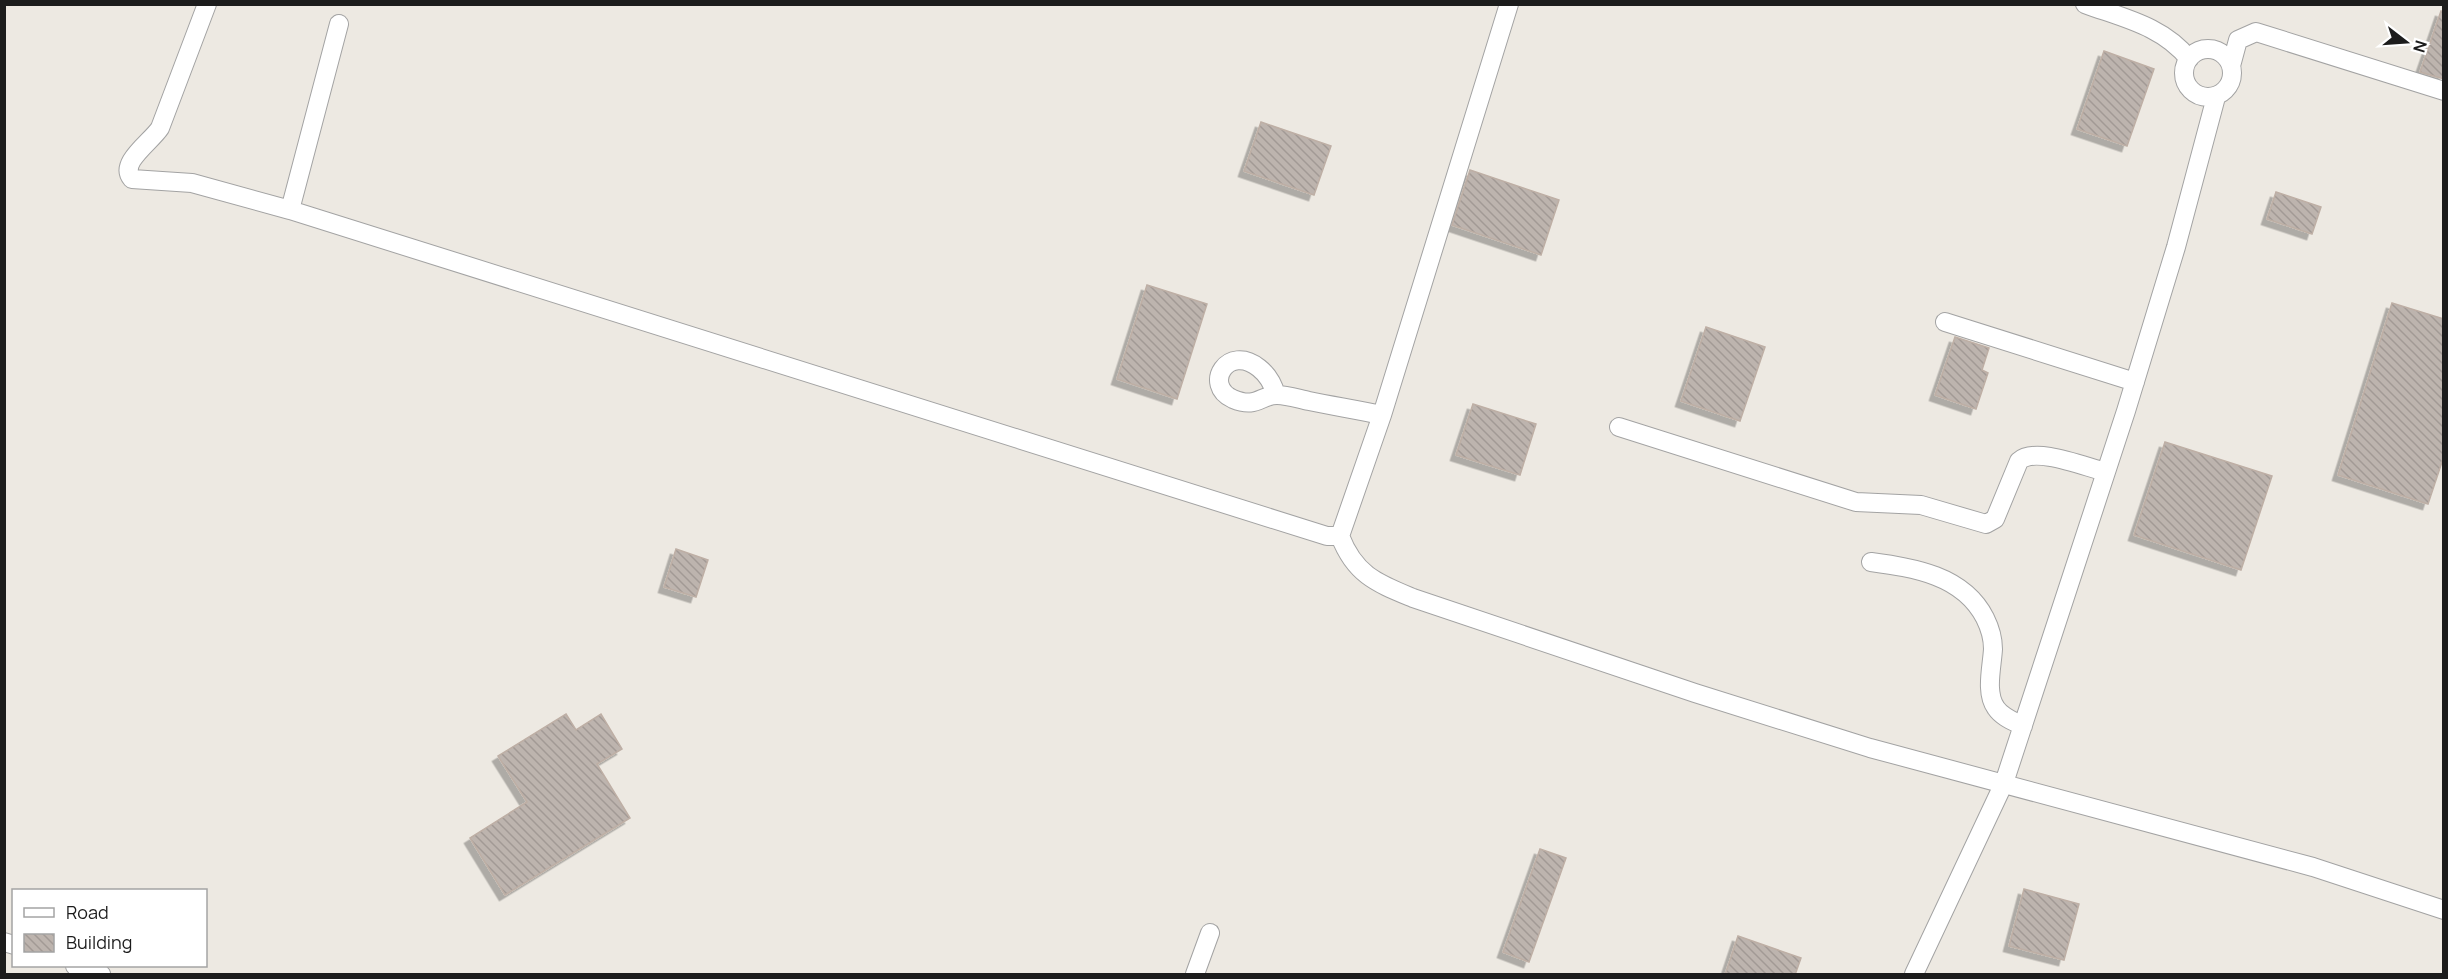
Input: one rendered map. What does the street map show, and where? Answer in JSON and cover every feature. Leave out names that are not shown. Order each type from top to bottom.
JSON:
[{"type":"street","points":[[207,4],[160,128],[130,163],[129,176],[138,181],[170,180],[192,183],[290,210],[1332,537],[1340,536]]},
{"type":"street","points":[[1509,4],[1382,415],[1340,536],[1348,556],[1363,572],[1383,585],[1413,598],[1695,693],[1870,748],[2313,867],[2444,910]]},
{"type":"street","points":[[2085,4],[2156,30],[2172,40],[2189,59]]},
{"type":"street","points":[[290,210],[339,24]]},
{"type":"street","points":[[2231,66],[2224,55],[2212,49],[2199,51],[2189,59],[2184,73],[2188,88],[2201,97],[2216,97],[2222,94],[2230,84],[2231,66],[2238,40],[2256,32],[2444,90]]},
{"type":"street","points":[[1914,975],[2004,783],[2135,382],[2176,247],[2216,97]]},
{"type":"street","points":[[1945,322],[2135,382]]},
{"type":"street","points":[[1276,395],[1382,415]]},
{"type":"street","points":[[1619,427],[1856,502],[1921,505],[1986,524],[1995,519],[2019,461],[2024,457],[2040,454],[2106,472]]},
{"type":"street","points":[[1871,562],[1924,571],[1947,580],[1968,594],[1981,610],[1991,630],[1993,646],[1991,688],[1995,706],[2004,716],[2023,726]]},
{"type":"street","points":[[1195,975],[1210,933]]},
{"type":"street","points":[[78,967],[101,975]]},
{"type":"building","points":[[2441,11],[2444,12],[2444,79],[2420,72]]},
{"type":"building","points":[[2104,51],[2154,69],[2127,146],[2077,129]]},
{"type":"building","points":[[1261,122],[1331,146],[1314,195],[1244,171]]},
{"type":"building","points":[[1470,170],[1559,200],[1541,255],[1452,225]]},
{"type":"building","points":[[2276,192],[2321,207],[2312,234],[2267,219]]},
{"type":"building","points":[[1147,285],[1207,304],[1177,399],[1117,379]]},
{"type":"building","points":[[2392,303],[2444,319],[2444,456],[2428,504],[2338,475]]},
{"type":"building","points":[[1706,327],[1765,347],[1740,421],[1681,401]]},
{"type":"building","points":[[1955,337],[1989,348],[1982,370],[1988,373],[1976,409],[1935,395]]},
{"type":"building","points":[[1473,404],[1536,424],[1520,475],[1456,455]]},
{"type":"building","points":[[2165,442],[2272,476],[2241,570],[2134,535]]},
{"type":"building","points":[[676,549],[708,560],[696,597],[664,587]]},
{"type":"building","points":[[566,714],[576,730],[601,714],[622,749],[597,764],[630,818],[505,895],[470,838],[527,802],[498,756]]},
{"type":"building","points":[[1540,849],[1566,858],[1529,962],[1503,952]]},
{"type":"building","points":[[2024,889],[2079,904],[2064,960],[2009,946]]},
{"type":"building","points":[[1738,936],[1801,958],[1795,975],[1725,975]]}]
